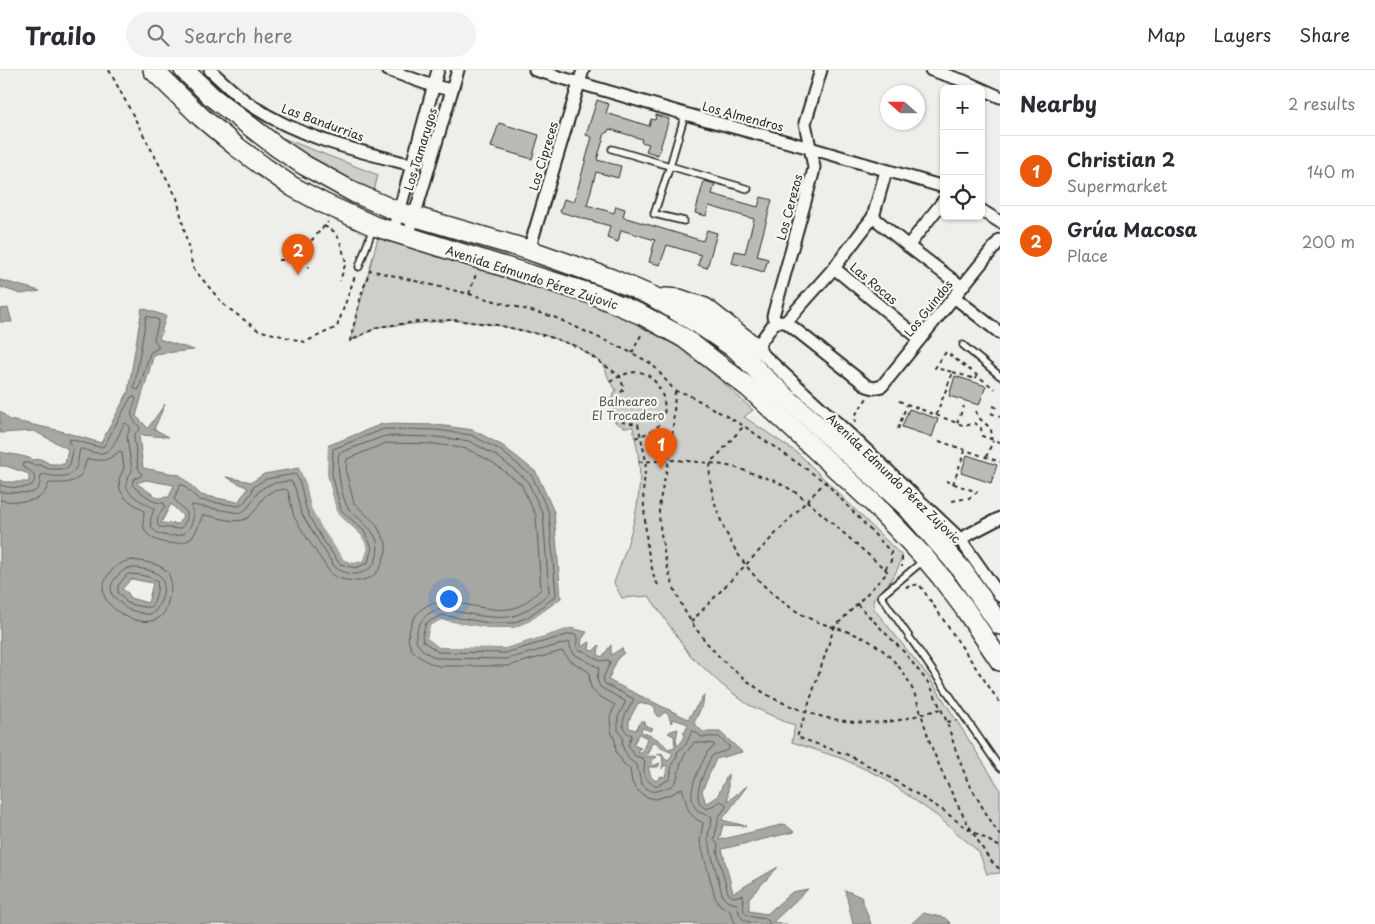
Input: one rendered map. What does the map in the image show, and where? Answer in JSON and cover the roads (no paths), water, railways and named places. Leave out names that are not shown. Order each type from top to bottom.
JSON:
[{"type":"highway","name":"Avenida Edmundo Pérez Zujovic","points":[[153,70],[201,118],[264,168],[323,203],[391,232],[595,295],[642,314],[684,338],[749,388],[872,502],[919,561],[965,609],[1000,661]]},
{"type":"highway","name":"Avenida Edmundo Pérez Zujovic","points":[[184,70],[212,97],[277,147],[304,165],[355,193],[406,215],[529,250],[652,296],[737,350],[764,377],[907,507],[962,570],[992,598],[1000,624]]},
{"type":"highway","points":[[652,296],[679,299],[705,308],[756,348]]},
{"type":"highway","points":[[919,561],[933,556],[942,558],[971,594],[992,598]]},
{"type":"street","name":"Las Bandurrias","points":[[210,70],[255,108],[292,128],[350,148],[412,165]]},
{"type":"street","points":[[388,70],[433,86],[452,90]]},
{"type":"street","name":"Los Tamarugos","points":[[391,232],[406,215],[412,165],[438,70]]},
{"type":"street","name":"Los Tamarugos","points":[[391,232],[406,215],[458,70]]},
{"type":"street","name":"Los Almendros","points":[[535,70],[940,186]]},
{"type":"street","name":"Los Cipreces","points":[[529,250],[583,70]]},
{"type":"street","name":"Los Cerezos","points":[[781,322],[773,316],[813,173],[814,167],[804,123],[821,70]]},
{"type":"street","points":[[936,71],[1000,97]]},
{"type":"street","name":"Los Cerezos","points":[[756,348],[834,268],[873,217],[886,171]]},
{"type":"street","points":[[908,246],[940,205]]},
{"type":"street","points":[[985,213],[1000,222]]},
{"type":"street","points":[[873,217],[962,287]]},
{"type":"street","name":"Los Guindos","points":[[781,322],[867,386],[874,388],[882,386],[1000,240]]},
{"type":"street","name":"Las Rocas","points":[[834,268],[920,339]]},
{"type":"street","points":[[954,297],[1000,333]]},
{"type":"street","name":"Avenida Edmundo Pérez Zujovic","points":[[756,348],[960,540],[992,598]]},
{"type":"street","points":[[960,540],[1000,518]]},
{"type":"lane","points":[[684,221],[654,214],[685,114]]},
{"type":"lane","points":[[612,149],[748,189]]},
{"type":"lane","points":[[359,267],[391,232]]},
{"type":"lane","points":[[963,345],[1000,376]]},
{"type":"lane","points":[[872,502],[880,521]]},
{"type":"lane","points":[[919,561],[881,596],[1000,768]]},
{"type":"water","points":[[0,280],[40,291],[21,294],[0,287]]},
{"type":"water","points":[[8,308],[12,322],[0,322],[0,309]]},
{"type":"water","points":[[142,308],[166,316],[159,339],[194,350],[154,354],[136,416],[148,428],[165,404],[154,429],[169,437],[139,435],[143,468],[180,475],[201,495],[238,502],[248,488],[226,477],[252,482],[264,474],[299,468],[306,484],[311,508],[344,560],[355,563],[364,560],[368,548],[361,535],[337,513],[327,474],[327,446],[382,424],[437,425],[473,430],[503,446],[536,472],[554,512],[561,598],[530,621],[514,628],[488,628],[441,620],[430,626],[427,638],[439,647],[505,648],[570,628],[587,632],[582,639],[581,647],[590,642],[589,650],[593,651],[599,645],[598,655],[602,657],[611,645],[611,655],[622,648],[624,653],[618,658],[608,680],[688,719],[704,695],[703,704],[694,723],[703,732],[720,732],[742,752],[716,759],[702,791],[706,804],[717,797],[728,774],[728,801],[747,786],[722,820],[746,826],[723,825],[719,840],[785,824],[794,832],[722,849],[733,893],[778,867],[749,898],[749,911],[767,914],[792,892],[808,889],[773,922],[787,924],[0,924],[0,480],[5,482],[29,482],[29,474],[6,466],[0,466],[0,452],[33,460],[41,459],[50,464],[65,464],[68,449],[34,431],[0,433],[0,411],[10,420],[57,430],[101,443],[128,392]],"holes":[[[146,480],[174,485],[169,497],[158,498],[136,483]],[[171,504],[183,516],[178,524],[161,523]],[[131,579],[153,583],[148,603],[130,598],[128,593],[122,589]],[[638,703],[654,706],[656,715],[659,717],[665,712],[669,716],[671,723],[673,719],[688,724],[683,733],[685,735],[679,745],[677,745],[676,739],[678,729],[668,733],[674,736],[675,747],[668,749],[656,738],[641,732],[642,728],[651,731],[653,728],[644,725],[645,722],[641,721],[636,730],[629,728],[629,720]],[[639,734],[647,738],[642,753],[638,753],[638,749],[641,748],[633,745]],[[655,742],[665,750],[673,753],[668,761],[662,753],[657,754],[662,756],[662,769],[663,766],[668,766],[665,777],[661,776],[656,781],[651,777],[648,767],[658,767],[660,763],[653,766],[652,760],[657,757],[646,757],[652,743]]]},
{"type":"water","points":[[845,890],[861,897],[871,924],[853,924]]},
{"type":"water","points":[[923,913],[945,918],[951,924],[911,924]]},
{"type":"place","name":"Grúa Macosa","points":[[298,275]]},
{"type":"place","name":"Christian 2","points":[[661,469]]},
{"type":"park label","name":"Balneareo El Trocadero","points":[[628,408]]}]
